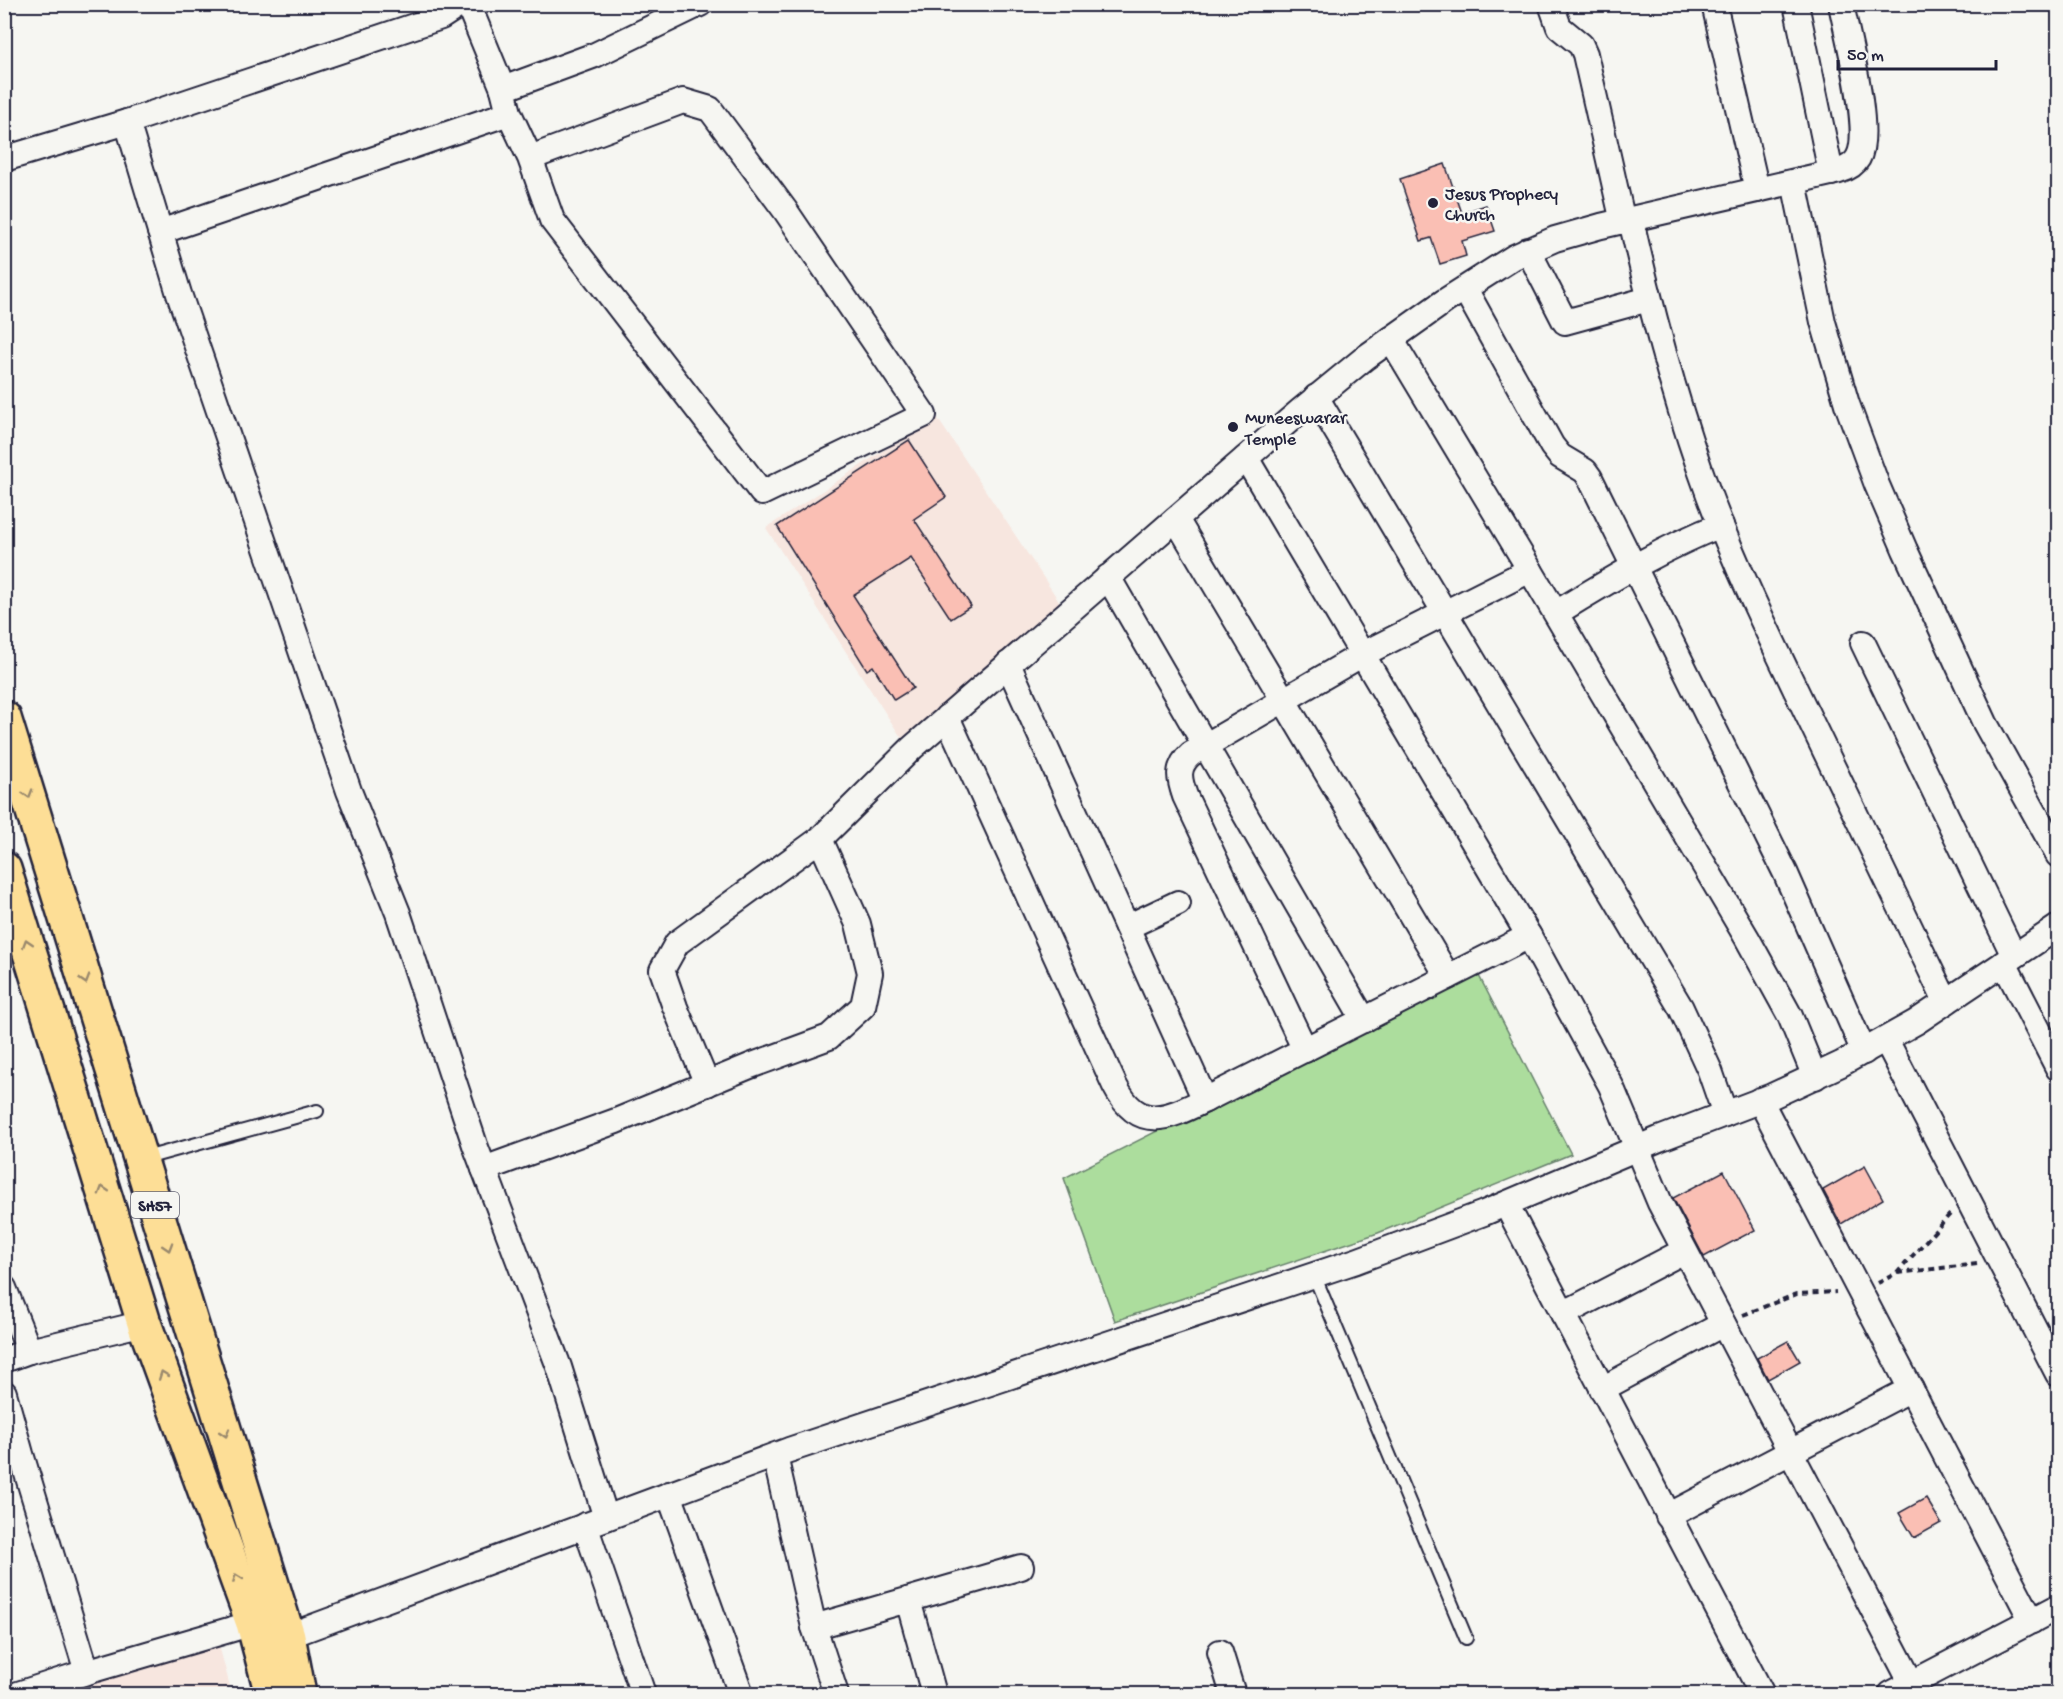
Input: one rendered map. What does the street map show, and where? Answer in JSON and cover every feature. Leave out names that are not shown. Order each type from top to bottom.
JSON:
[{"type":"main road","name":"SH57","points":[[4,718],[141,1159],[267,1635],[272,1695]]},
{"type":"main road","name":"SH57","points":[[4,869],[144,1323],[267,1635],[299,1695]]},
{"type":"street","points":[[4,159],[127,122],[441,17],[461,4]]},
{"type":"street","points":[[468,4],[503,89],[509,113],[530,158],[552,220],[762,493],[924,415],[785,210],[710,109],[683,100],[530,158]]},
{"type":"street","points":[[503,89],[595,55],[700,4]]},
{"type":"street","points":[[1551,4],[1559,27],[1581,45],[1585,54],[1627,221],[1681,415],[1721,525],[1789,676],[1946,1002]]},
{"type":"street","points":[[1714,4],[1757,190]]},
{"type":"street","points":[[1796,4],[1831,173]]},
{"type":"street","points":[[707,1084],[662,970],[677,943],[820,839],[912,748],[1316,398],[1391,339],[1494,269],[1528,250],[1570,235],[1846,169],[1858,158],[1863,135],[1858,92],[1841,4]]},
{"type":"street","points":[[160,232],[509,113]]},
{"type":"street","points":[[127,122],[179,294],[349,791],[398,914],[484,1169],[559,1367],[596,1521],[643,1695]]},
{"type":"street","points":[[1794,182],[1823,322],[1847,404],[1877,485],[1985,723],[2058,855]]},
{"type":"street","points":[[1528,250],[1565,322],[1649,299]]},
{"type":"street","points":[[1465,289],[1552,446],[1560,456],[1584,471],[1590,478],[1785,872],[1864,1052]]},
{"type":"street","points":[[1391,339],[1556,613],[1770,977],[1790,1016],[1815,1077]]},
{"type":"street","points":[[1316,398],[1681,1008],[1710,1071],[1725,1114]]},
{"type":"street","points":[[1246,458],[1529,936],[1611,1086],[1660,1203],[1791,1453],[1901,1689],[2058,1607]]},
{"type":"street","points":[[1176,519],[1448,977]]},
{"type":"street","points":[[1556,613],[1668,547],[1721,525]]},
{"type":"street","points":[[1305,1050],[1181,785],[1179,776],[1181,765],[1191,754],[1363,654],[1530,570]]},
{"type":"street","points":[[1108,577],[1364,1020]]},
{"type":"street","points":[[1863,643],[2058,1068]]},
{"type":"street","points":[[1008,664],[1205,1100]]},
{"type":"street","points":[[947,717],[1120,1096],[1134,1111],[1153,1118],[1173,1115],[1529,936]]},
{"type":"street","points":[[484,1169],[616,1121],[829,1037],[863,1006],[870,973],[858,924],[820,839]]},
{"type":"street","points":[[1127,927],[1178,903]]},
{"type":"street","points":[[18,1695],[87,1672],[267,1635],[596,1521],[775,1456],[1403,1244],[1815,1077],[1886,1040],[2058,927]]},
{"type":"street","points":[[1886,1040],[2058,1374]]},
{"type":"street","points":[[1760,1100],[2032,1621]]},
{"type":"street","points":[[1506,1204],[1762,1695]]},
{"type":"street","points":[[1563,1314],[1684,1251]]},
{"type":"street","points":[[4,1288],[29,1351]]},
{"type":"street","points":[[4,1360],[29,1351],[144,1323]]},
{"type":"street","points":[[1602,1389],[1723,1324]]},
{"type":"street","points":[[1668,1516],[1911,1389]]},
{"type":"street","points":[[4,1393],[87,1672]]},
{"type":"street","points":[[775,1456],[814,1627],[836,1695]]},
{"type":"street","points":[[669,1494],[741,1695]]},
{"type":"street","points":[[814,1627],[1021,1567]]},
{"type":"street","points":[[908,1600],[934,1695]]},
{"type":"street","points":[[1220,1652],[1233,1695]]},
{"type":"lane","points":[[141,1159],[317,1111]]},
{"type":"lane","points":[[1314,1275],[1466,1638]]},
{"type":"path","points":[[1897,1273],[2000,1261]]},
{"type":"shaded area","points":[[936,416],[1061,604],[906,745],[766,528]]},
{"type":"shaded area","points":[[219,1645],[232,1694],[55,1694]]},
{"type":"green space","points":[[1476,970],[1571,1154],[1378,1233],[1115,1321],[1064,1178]]},
{"type":"building","name":"Jesus Prophecy Church","points":[[1445,164],[1462,213],[1486,205],[1495,231],[1462,241],[1466,256],[1440,264],[1431,238],[1421,241],[1400,179]]},
{"type":"building","points":[[909,440],[946,497],[914,519],[971,606],[951,619],[911,558],[853,595],[913,688],[894,700],[873,666],[867,670],[777,526]]},
{"type":"building","points":[[1865,1166],[1883,1199],[1841,1224],[1823,1190]]},
{"type":"building","points":[[1724,1171],[1755,1230],[1704,1257],[1673,1198]]},
{"type":"building","points":[[1788,1341],[1800,1361],[1768,1379],[1757,1358]]},
{"type":"building","points":[[1926,1498],[1941,1523],[1914,1538],[1899,1513]]},
{"type":"place","name":"Jesus Prophecy Church","points":[[1433,203]]},
{"type":"place","name":"Muneeswarar Temple","points":[[1233,427]]}]
